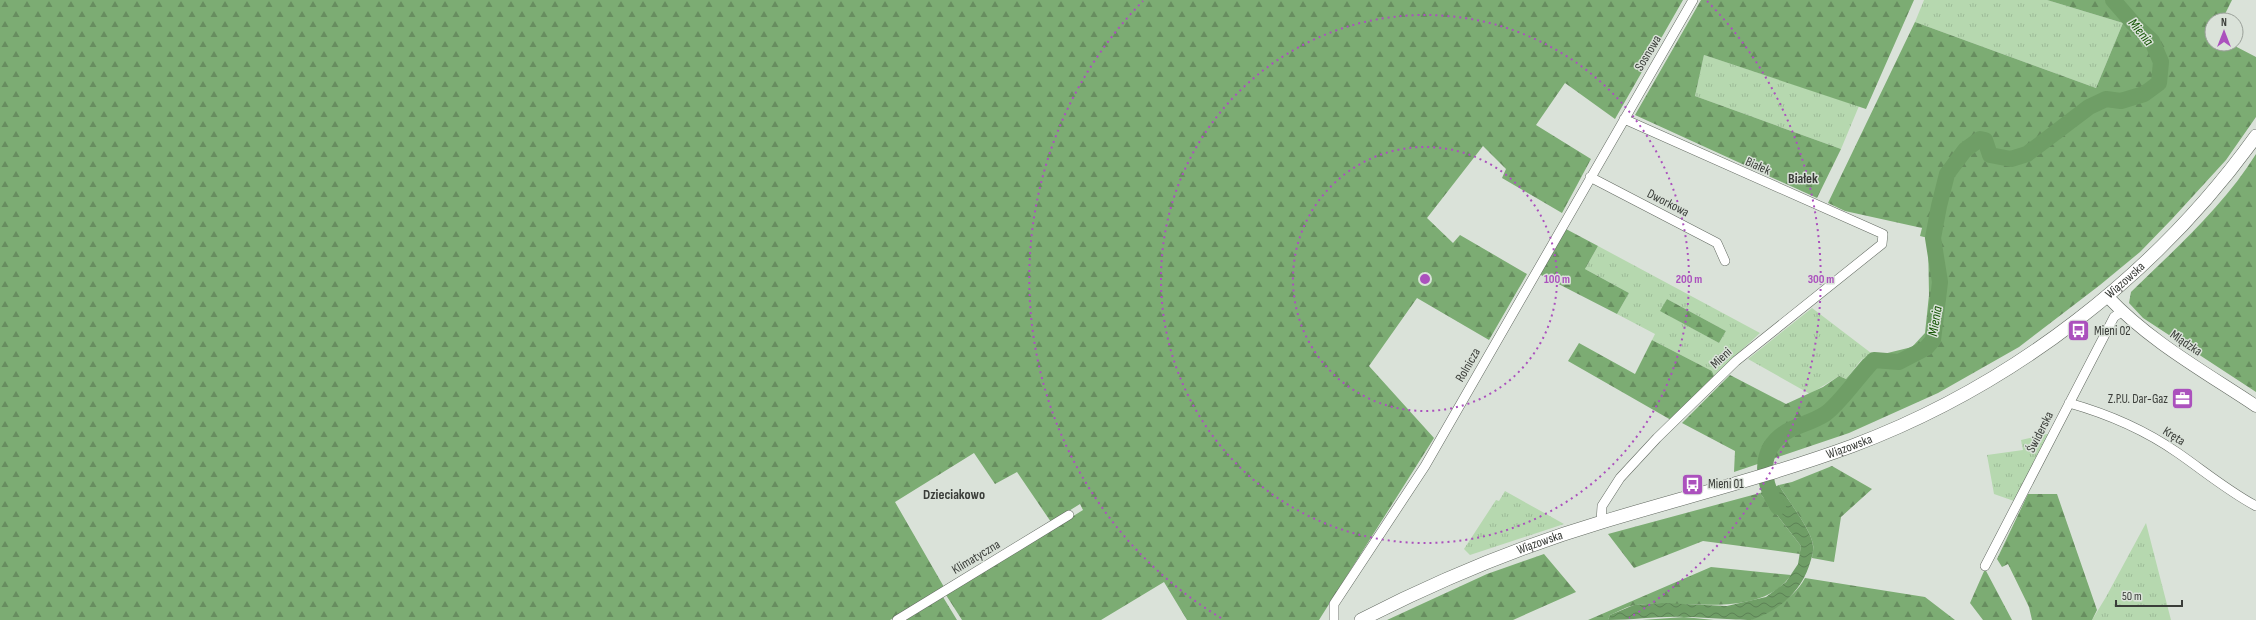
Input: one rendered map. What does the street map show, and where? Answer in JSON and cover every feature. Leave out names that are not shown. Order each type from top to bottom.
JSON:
[{"type":"main road","name":"Wiązowska","points":[[1361,620],[1476,566],[1601,522],[1751,479],[1854,445],[1970,390],[2039,348],[2106,296],[2181,228],[2235,166],[2256,136]]},
{"type":"street","name":"Sosnowa","points":[[1624,119],[1693,0]]},
{"type":"street","name":"Rolnicza","points":[[1334,620],[1334,604],[1425,466],[1624,119]]},
{"type":"street","name":"Białek","points":[[1624,119],[1883,234]]},
{"type":"street","name":"Dworkowa","points":[[1590,177],[1717,242],[1725,261]]},
{"type":"street","name":"Mieni","points":[[1601,522],[1602,506],[1620,478],[1657,438],[1746,353],[1882,244],[1883,234]]},
{"type":"street","name":"Mlądzka","points":[[2106,296],[2121,312],[2156,340],[2256,406]]},
{"type":"street","name":"Świderska","points":[[1985,566],[2114,317],[2121,312]]},
{"type":"street","name":"Kręta","points":[[2069,403],[2095,410],[2143,432],[2177,452],[2237,496],[2256,506]]},
{"type":"street","name":"Klimatyczna","points":[[897,620],[1069,515]]},
{"type":"green space","points":[[0,0],[1683,0],[1615,119],[1565,83],[1536,125],[1591,159],[1562,213],[1502,178],[1506,169],[1483,146],[1427,218],[1453,243],[1460,235],[1527,274],[1489,340],[1417,298],[1369,366],[1434,438],[1319,620],[1187,620],[1164,582],[1101,620],[962,620],[946,595],[1083,510],[1080,504],[1051,522],[1017,472],[995,484],[974,453],[895,502],[944,587],[890,620],[0,620]]},
{"type":"green space","points":[[1701,0],[1914,0],[1866,109],[1704,55],[1695,96],[1841,149],[1817,198],[1635,115]]},
{"type":"green space","points":[[1924,0],[2047,0],[2123,23],[2096,88],[1915,22]]},
{"type":"green space","points":[[2047,0],[2232,0],[2226,12],[2204,12],[2204,52],[2244,52],[2244,51],[2256,57],[2256,117],[2226,160],[2140,252],[2100,285],[2019,347],[1938,393],[1849,433],[1734,472],[1735,451],[1682,423],[1730,375],[1786,404],[1823,387],[1839,376],[1846,379],[1863,359],[1912,347],[1925,333],[1929,295],[1928,238],[1920,236],[1922,228],[1845,211],[1828,203],[1915,22],[2096,88],[2123,23]]},
{"type":"green space","points":[[1704,55],[1859,106],[1841,149],[1695,96]]},
{"type":"green space","points":[[2256,154],[2256,392],[2143,318],[2129,303],[2131,292],[2214,210]]},
{"type":"green space","points":[[1566,229],[1598,246],[1585,269],[1629,293],[1617,314],[1539,274]]},
{"type":"green space","points":[[1598,246],[1760,333],[1714,376],[1712,371],[1652,340],[1655,334],[1617,314],[1629,293],[1585,269]],"holes":[[[1667,299],[1726,331],[1719,343],[1661,311]]]},
{"type":"green space","points":[[1667,299],[1726,331],[1719,343],[1660,311]]},
{"type":"green space","points":[[1812,308],[1875,356],[1862,359],[1846,379],[1839,376],[1810,394],[1748,359]]},
{"type":"green space","points":[[1652,340],[1712,371],[1714,376],[1671,420],[1568,361],[1579,343],[1635,374]]},
{"type":"green space","points":[[2051,433],[2014,501],[1994,494],[1987,455],[2023,450],[2021,440]]},
{"type":"green space","points":[[1832,466],[1872,489],[1841,517],[1834,562],[1812,558],[1813,547],[1808,531],[1779,485],[1792,482]]},
{"type":"green space","points":[[1505,491],[1564,524],[1470,555],[1464,549],[1496,500],[1499,501]]},
{"type":"green space","points":[[1760,493],[1801,546],[1800,554],[1703,541],[1634,568],[1608,534]]},
{"type":"green space","points":[[2028,494],[2057,494],[2097,610],[2092,620],[2032,620],[2029,607],[2008,564],[2002,567],[1997,559]]},
{"type":"green space","points":[[2146,523],[2171,620],[2092,620],[2106,597]]},
{"type":"green space","points":[[1544,554],[1576,592],[1513,620],[1387,620],[1487,574]]},
{"type":"green space","points":[[1711,567],[1791,575],[1777,589],[1760,598],[1741,603],[1720,605],[1636,605],[1610,615],[1608,620],[1588,620]]},
{"type":"green space","points":[[1985,569],[2012,620],[1983,620],[1970,603]]},
{"type":"green space","points":[[1805,578],[1925,597],[1955,620],[1750,620],[1774,608],[1788,598],[1800,586]]},
{"type":"green space","points":[[943,597],[957,620],[906,620]]},
{"type":"green space","points":[[1684,617],[1714,620],[1642,620]]},
{"type":"water","points":[[1779,485],[1809,532],[1812,539],[1813,548],[1812,556],[1805,576],[1794,593],[1787,600],[1770,612],[1751,620],[1675,617],[1608,620],[1610,615],[1634,605],[1662,603],[1727,606],[1766,597],[1786,582],[1798,564],[1801,546],[1760,493]]},
{"type":"waterway","name":"Mienia","points":[[1778,507],[1768,488],[1765,467],[1770,448],[1777,439],[1795,427],[1820,417],[1831,410],[1874,360],[1899,362],[1926,348],[1933,340],[1940,282],[1933,238],[1947,174],[1965,150],[1980,139],[1985,140],[1990,155],[2011,159],[2027,154],[2089,107],[2106,99],[2121,101],[2144,94],[2159,83],[2161,62],[2152,41],[2133,23],[2113,0]]},
{"type":"place","name":"Mieni 02","points":[[2078,331]]},
{"type":"place","name":"Z.P.U. Dar-Gaz","points":[[2183,399]]},
{"type":"place","name":"Mieni 01","points":[[1692,484]]},
{"type":"district","name":"Białek","points":[[1803,178]]},
{"type":"district","name":"Dzieciakowo","points":[[954,494]]}]
